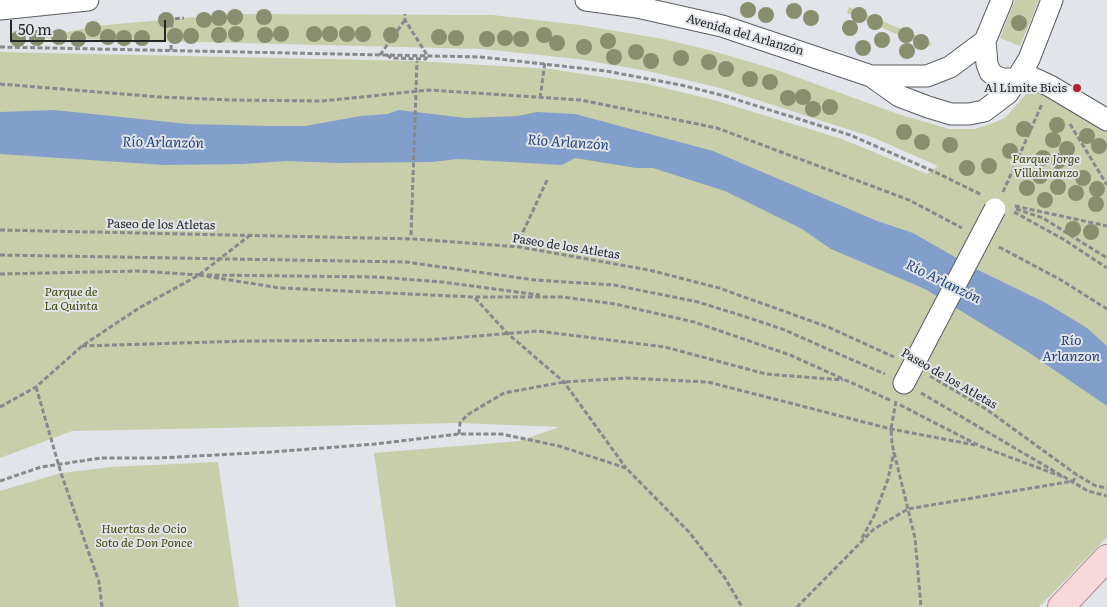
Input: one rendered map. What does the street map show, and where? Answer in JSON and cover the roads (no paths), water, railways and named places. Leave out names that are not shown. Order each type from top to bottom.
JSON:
[{"type":"main road","points":[[1061,607],[1107,558]]},
{"type":"street","points":[[0,9],[88,0]]},
{"type":"street","name":"Avenida del Arlanzón","points":[[586,0],[637,7],[722,26],[871,76],[899,96],[951,114],[969,114],[984,111],[1008,93],[1021,76],[1052,0]]},
{"type":"street","points":[[1002,0],[985,41],[990,72],[1002,79],[1021,76],[1050,86],[1107,120]]},
{"type":"street","name":"Avenida del Arlanzón","points":[[871,76],[927,76],[950,67],[985,41]]},
{"type":"street","points":[[911,370],[997,206]]},
{"type":"water","name":"Río Arlanzon","points":[[54,110],[188,124],[269,126],[305,126],[361,116],[387,114],[399,110],[466,118],[518,116],[537,112],[575,114],[713,151],[877,221],[913,233],[974,268],[1046,303],[1087,328],[1107,346],[1107,406],[1025,350],[925,289],[831,249],[802,229],[725,191],[653,168],[636,168],[575,158],[562,165],[458,159],[431,162],[338,163],[287,161],[243,164],[164,165],[0,154],[0,112]]},
{"type":"place","name":"Al Límite Bicis","points":[[1077,88]]},
{"type":"water label","name":"Río Arlanzón","points":[[163,143]]},
{"type":"water label","name":"Río Arlanzón","points":[[568,143]]},
{"type":"water label","name":"Río Arlanzón","points":[[943,282]]},
{"type":"park label","name":"Parque Jorge Villalmanzo","points":[[1046,166]]},
{"type":"park label","name":"Parque de La Quinta","points":[[71,299]]},
{"type":"park label","name":"Huertas de Ocio Soto de Don Ponce","points":[[144,536]]}]
